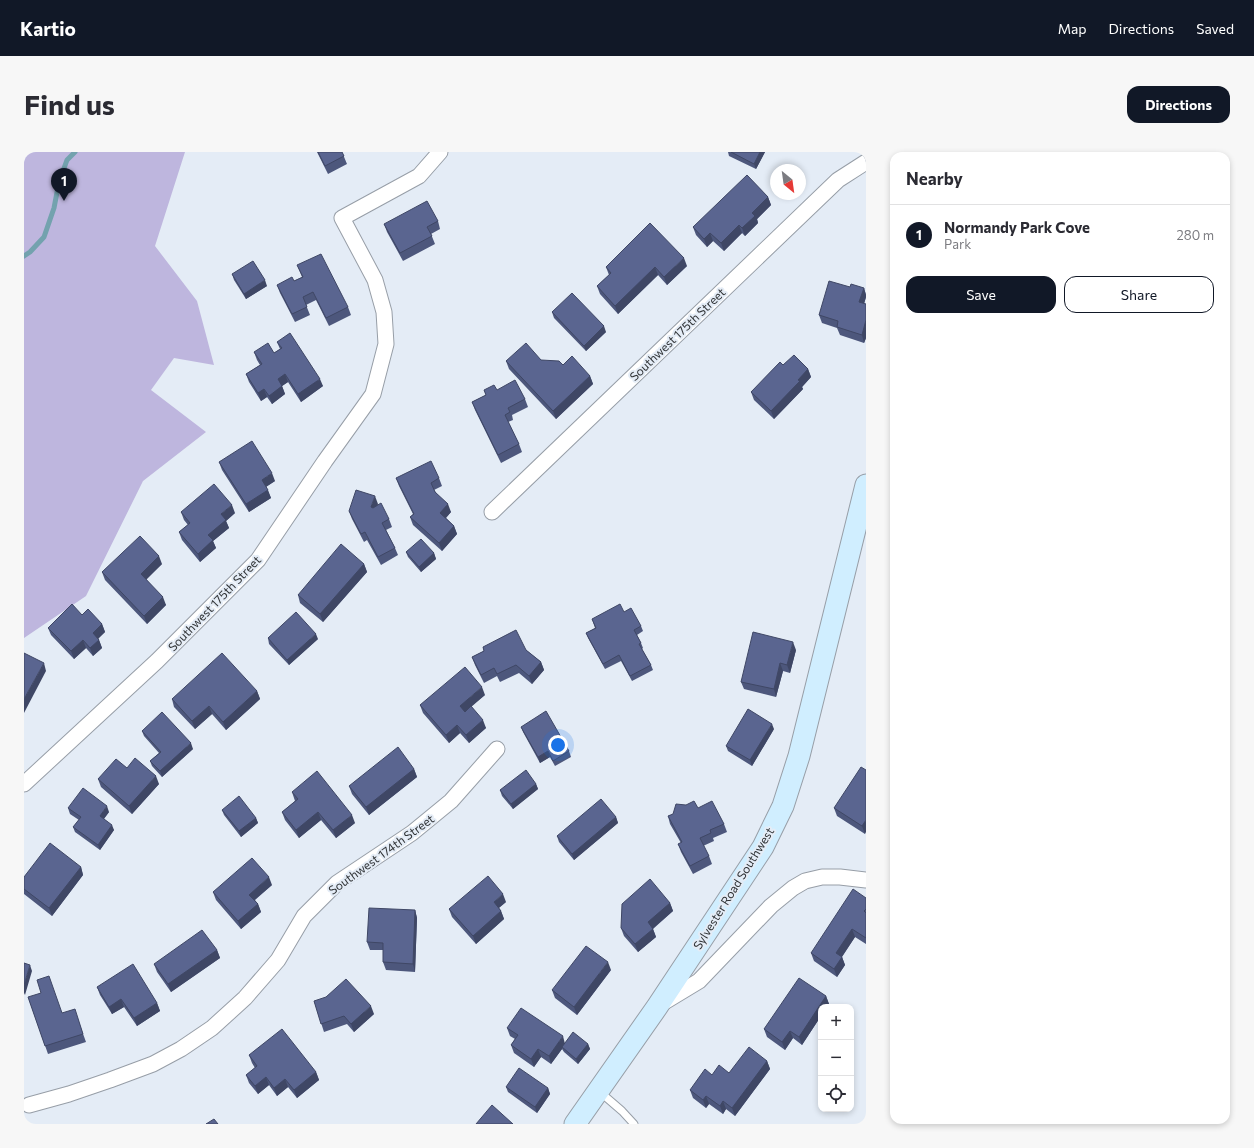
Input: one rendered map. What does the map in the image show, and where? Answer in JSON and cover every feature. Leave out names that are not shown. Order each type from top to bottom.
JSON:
[{"type":"street","name":"Southwest 175th Street","points":[[24,784],[157,661],[258,560],[325,461],[373,394],[386,344],[384,312],[375,280],[342,218],[418,176],[440,152]]},
{"type":"street","name":"Southwest 175th Street","points":[[492,512],[838,180],[866,162]]},
{"type":"street","name":"Sylvester Road Southwest","points":[[575,1124],[657,1007],[763,847],[783,806],[799,756],[866,485]]},
{"type":"street","name":"Southwest 174th Street","points":[[26,1105],[69,1094],[153,1064],[181,1049],[212,1028],[245,998],[278,960],[304,916],[337,883],[412,833],[452,801],[497,749]]},
{"type":"street","points":[[657,1007],[699,981],[771,906],[793,888],[805,882],[822,877],[840,877],[866,880]]},
{"type":"lane","points":[[599,1090],[634,1124]]},
{"type":"shaded area","points":[[24,152],[185,152],[155,246],[197,301],[214,365],[174,358],[151,390],[206,432],[143,481],[86,596],[24,638]]},
{"type":"building","points":[[318,152],[342,152],[344,156],[325,166]]},
{"type":"building","points":[[731,152],[760,152],[754,164]]},
{"type":"building","points":[[747,175],[768,197],[752,213],[755,216],[742,228],[739,225],[721,243],[710,233],[704,239],[693,227]]},
{"type":"building","points":[[427,201],[438,221],[427,227],[432,236],[400,253],[384,224]]},
{"type":"building","points":[[650,223],[684,258],[664,277],[655,267],[615,306],[597,286],[611,273],[606,267]]},
{"type":"building","points":[[321,254],[348,307],[326,318],[313,292],[303,297],[307,307],[292,314],[277,285],[292,277],[294,281],[303,277],[297,265]]},
{"type":"building","points":[[253,261],[265,280],[244,294],[232,274]]},
{"type":"building","points":[[829,281],[850,287],[851,284],[864,288],[859,302],[866,304],[866,320],[862,335],[837,327],[838,321],[819,315]]},
{"type":"building","points":[[572,293],[604,326],[584,346],[552,312]]},
{"type":"building","points":[[290,333],[320,379],[298,394],[285,374],[278,379],[282,386],[269,396],[264,389],[258,393],[246,374],[262,364],[254,352],[268,343],[274,353],[282,348],[277,342]]},
{"type":"building","points":[[526,343],[541,360],[559,361],[563,365],[572,356],[590,376],[553,411],[506,361]]},
{"type":"building","points":[[794,355],[808,369],[798,380],[800,381],[771,411],[751,392],[780,362],[783,365]]},
{"type":"building","points":[[515,380],[525,399],[508,408],[510,412],[505,415],[519,444],[498,455],[472,402],[486,395],[484,390],[494,385],[497,390]]},
{"type":"building","points":[[252,441],[272,473],[262,480],[268,490],[246,504],[219,462]]},
{"type":"building","points":[[431,461],[439,478],[431,483],[435,492],[448,504],[440,513],[454,526],[439,543],[410,517],[414,514],[396,478]]},
{"type":"building","points":[[214,484],[232,505],[221,514],[226,520],[208,535],[213,540],[198,554],[179,532],[190,523],[181,512]]},
{"type":"building","points":[[356,490],[375,496],[371,507],[373,508],[381,503],[389,519],[382,523],[395,548],[378,557],[365,532],[361,534],[349,511]]},
{"type":"building","points":[[140,536],[159,556],[141,574],[163,597],[144,616],[102,572]]},
{"type":"building","points":[[421,539],[434,553],[419,567],[406,552]]},
{"type":"building","points":[[341,544],[364,564],[320,614],[298,595]]},
{"type":"building","points":[[72,604],[82,615],[88,609],[102,624],[93,633],[99,640],[90,648],[83,640],[71,651],[48,628]]},
{"type":"building","points":[[620,604],[624,612],[631,608],[641,626],[634,630],[641,643],[639,644],[651,665],[630,676],[619,655],[603,664],[586,633],[596,628],[592,619]]},
{"type":"building","points":[[296,612],[316,634],[287,660],[268,638]]},
{"type":"building","points":[[516,630],[526,650],[541,662],[529,676],[516,665],[497,674],[494,668],[481,675],[472,657],[484,651],[483,647]]},
{"type":"building","points":[[753,632],[793,642],[787,665],[780,663],[774,689],[741,682]]},
{"type":"building","points":[[24,653],[44,663],[24,699]]},
{"type":"building","points":[[222,653],[257,691],[223,722],[209,706],[192,721],[172,699]]},
{"type":"building","points":[[465,667],[482,687],[460,706],[465,712],[471,706],[483,720],[466,735],[457,725],[446,735],[420,705]]},
{"type":"building","points":[[748,709],[772,724],[750,760],[726,746]]},
{"type":"building","points":[[546,711],[569,751],[553,761],[548,751],[538,757],[521,727]]},
{"type":"building","points":[[162,712],[191,743],[160,771],[150,761],[161,752],[142,731]]},
{"type":"building","points":[[398,747],[414,769],[366,807],[349,786]]},
{"type":"building","points":[[135,758],[156,776],[129,806],[98,779],[116,759],[127,768]]},
{"type":"building","points":[[861,767],[866,770],[866,820],[862,826],[834,808]]},
{"type":"building","points":[[526,770],[536,784],[511,804],[500,790]]},
{"type":"building","points":[[317,771],[352,815],[333,830],[318,812],[296,830],[282,812],[298,799],[292,792]]},
{"type":"building","points":[[83,788],[107,806],[100,816],[112,825],[98,845],[73,827],[81,817],[68,808]]},
{"type":"building","points":[[239,796],[256,818],[239,831],[222,810]]},
{"type":"building","points":[[601,799],[616,817],[572,854],[557,836]]},
{"type":"building","points":[[694,801],[698,808],[712,801],[724,824],[710,830],[711,833],[700,838],[709,856],[690,866],[678,844],[682,842],[668,816],[673,814],[676,804],[686,805]]},
{"type":"building","points":[[50,843],[81,867],[49,908],[24,889],[24,877]]},
{"type":"building","points":[[252,858],[269,877],[249,895],[258,904],[238,921],[213,892]]},
{"type":"building","points":[[488,876],[503,894],[494,902],[501,911],[473,936],[449,909]]},
{"type":"building","points":[[650,879],[670,903],[648,922],[653,929],[635,944],[621,928],[622,904]]},
{"type":"building","points":[[853,889],[866,898],[866,909],[864,911],[866,913],[866,938],[852,929],[836,953],[842,957],[834,969],[811,953]]},
{"type":"building","points":[[369,908],[415,910],[413,964],[383,962],[383,943],[367,942]]},
{"type":"building","points":[[202,930],[217,950],[168,984],[154,964]]},
{"type":"building","points":[[586,946],[608,962],[574,1007],[552,990]]},
{"type":"building","points":[[24,963],[30,965],[24,985]]},
{"type":"building","points":[[133,964],[157,1003],[134,1018],[121,999],[109,1007],[97,987]]},
{"type":"building","points":[[49,976],[62,1013],[75,1009],[83,1034],[45,1046],[28,997],[41,993],[37,980]]},
{"type":"building","points":[[799,978],[826,996],[821,1004],[818,1004],[818,1008],[799,1037],[790,1031],[782,1042],[764,1029]]},
{"type":"building","points":[[346,979],[371,1006],[351,1024],[344,1016],[321,1024],[314,1001],[326,997]]},
{"type":"building","points":[[521,1008],[563,1036],[549,1056],[538,1049],[531,1059],[511,1045],[518,1035],[507,1028]]},
{"type":"building","points":[[282,1029],[316,1072],[294,1090],[285,1079],[274,1088],[266,1077],[255,1086],[246,1075],[257,1066],[249,1055]]},
{"type":"building","points":[[573,1032],[588,1044],[576,1059],[562,1047]]},
{"type":"building","points":[[749,1047],[767,1061],[732,1108],[723,1101],[720,1106],[706,1096],[703,1100],[690,1090],[705,1069],[712,1075],[719,1065],[729,1073]]},
{"type":"building","points":[[519,1068],[548,1088],[535,1107],[506,1087]]},
{"type":"building","points":[[492,1105],[513,1124],[476,1124]]},
{"type":"building","points":[[214,1119],[218,1124],[206,1124]]},
{"type":"waterway","points":[[24,256],[30,252],[44,237],[54,208],[59,182],[67,160],[75,152]]},
{"type":"place","name":"Normandy Park Cove","points":[[64,201]]}]
